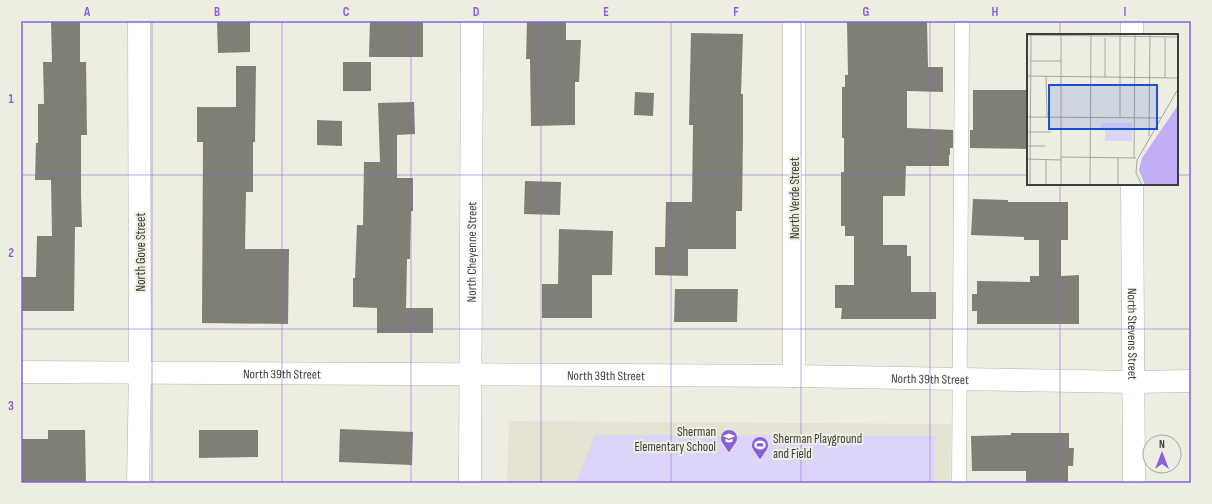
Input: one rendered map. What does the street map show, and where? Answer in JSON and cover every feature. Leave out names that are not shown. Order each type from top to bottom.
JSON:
[{"type":"street","name":"North Gove Street","points":[[138,483],[140,372],[139,21]]},
{"type":"street","name":"North Cheyenne Street","points":[[470,483],[472,21]]},
{"type":"street","name":"North Verde Street","points":[[794,21],[794,376]]},
{"type":"street","points":[[1132,21],[1132,34]]},
{"type":"street","name":"North Stevens Street","points":[[1132,185],[1134,483]]},
{"type":"street","name":"North 39th Street","points":[[21,372],[794,376],[1133,382],[1191,381]]},
{"type":"lane","points":[[960,483],[962,21]]},
{"type":"shaded area","name":"Sherman Playground and Field","points":[[509,421],[951,424],[950,483],[507,483]]},
{"type":"shaded area","name":"Sherman Playground and Field","points":[[595,435],[935,436],[934,483],[576,483]]},
{"type":"building","points":[[51,21],[80,21],[80,62],[86,62],[87,135],[81,135],[82,227],[75,227],[74,311],[21,311],[21,277],[36,277],[37,236],[52,236],[51,180],[35,180],[36,143],[38,143],[38,104],[44,104],[43,62],[52,62]]},
{"type":"building","points":[[217,21],[250,21],[250,52],[218,53]]},
{"type":"building","points":[[370,21],[423,21],[423,57],[369,57]]},
{"type":"building","points":[[527,21],[566,21],[566,40],[581,40],[579,82],[575,82],[575,125],[531,126],[530,59],[526,59]]},
{"type":"building","points":[[847,21],[927,21],[928,67],[943,67],[943,92],[907,91],[907,128],[953,130],[953,148],[950,148],[949,166],[906,166],[905,196],[883,196],[883,245],[907,245],[907,256],[911,256],[911,292],[936,292],[936,319],[841,319],[842,308],[835,308],[835,285],[854,285],[854,236],[845,236],[845,226],[841,226],[841,172],[844,172],[842,87],[845,87],[845,75],[848,75]]},
{"type":"building","points":[[691,33],[743,34],[741,94],[743,94],[742,211],[736,211],[736,249],[688,249],[688,276],[655,275],[655,247],[665,247],[666,202],[692,202],[693,125],[689,125]]},
{"type":"building","points":[[343,62],[371,62],[371,91],[343,91]]},
{"type":"building","points":[[236,66],[256,66],[253,192],[246,192],[245,249],[289,249],[288,324],[202,323],[203,142],[197,142],[197,107],[236,107]]},
{"type":"building","points":[[973,90],[1027,90],[1027,149],[970,148],[970,130],[973,130]]},
{"type":"building","points":[[635,92],[654,93],[653,116],[634,115]]},
{"type":"building","points":[[414,102],[415,134],[397,135],[397,178],[413,178],[413,211],[411,211],[410,259],[407,259],[406,308],[433,308],[433,333],[377,333],[377,308],[353,307],[353,278],[355,278],[357,225],[363,225],[364,162],[380,162],[378,103]]},
{"type":"building","points":[[317,120],[342,121],[342,146],[317,145]]},
{"type":"building","points":[[525,181],[561,182],[560,215],[524,214]]},
{"type":"building","points":[[973,199],[1008,200],[1008,202],[1068,202],[1068,240],[1061,240],[1061,276],[1079,275],[1079,324],[977,324],[977,311],[972,311],[972,294],[977,294],[977,281],[1030,282],[1030,276],[1039,276],[1039,240],[1024,240],[1024,237],[971,235]]},
{"type":"building","points":[[559,229],[613,231],[612,275],[592,275],[592,318],[542,318],[542,284],[558,284]]},
{"type":"building","points":[[675,289],[738,289],[737,322],[674,322]]},
{"type":"building","points":[[340,429],[413,432],[412,465],[339,462]]},
{"type":"building","points":[[48,430],[85,430],[86,483],[21,483],[21,439],[48,439]]},
{"type":"building","points":[[199,430],[258,430],[258,457],[199,458]]},
{"type":"building","points":[[1011,433],[1069,433],[1069,448],[1074,448],[1073,466],[1068,466],[1068,483],[1026,483],[1026,471],[972,471],[971,436],[1011,435]]},
{"type":"place","name":"Sherman Elementary School","points":[[729,453]]},
{"type":"place","name":"Sherman Playground and Field","points":[[760,460]]}]
